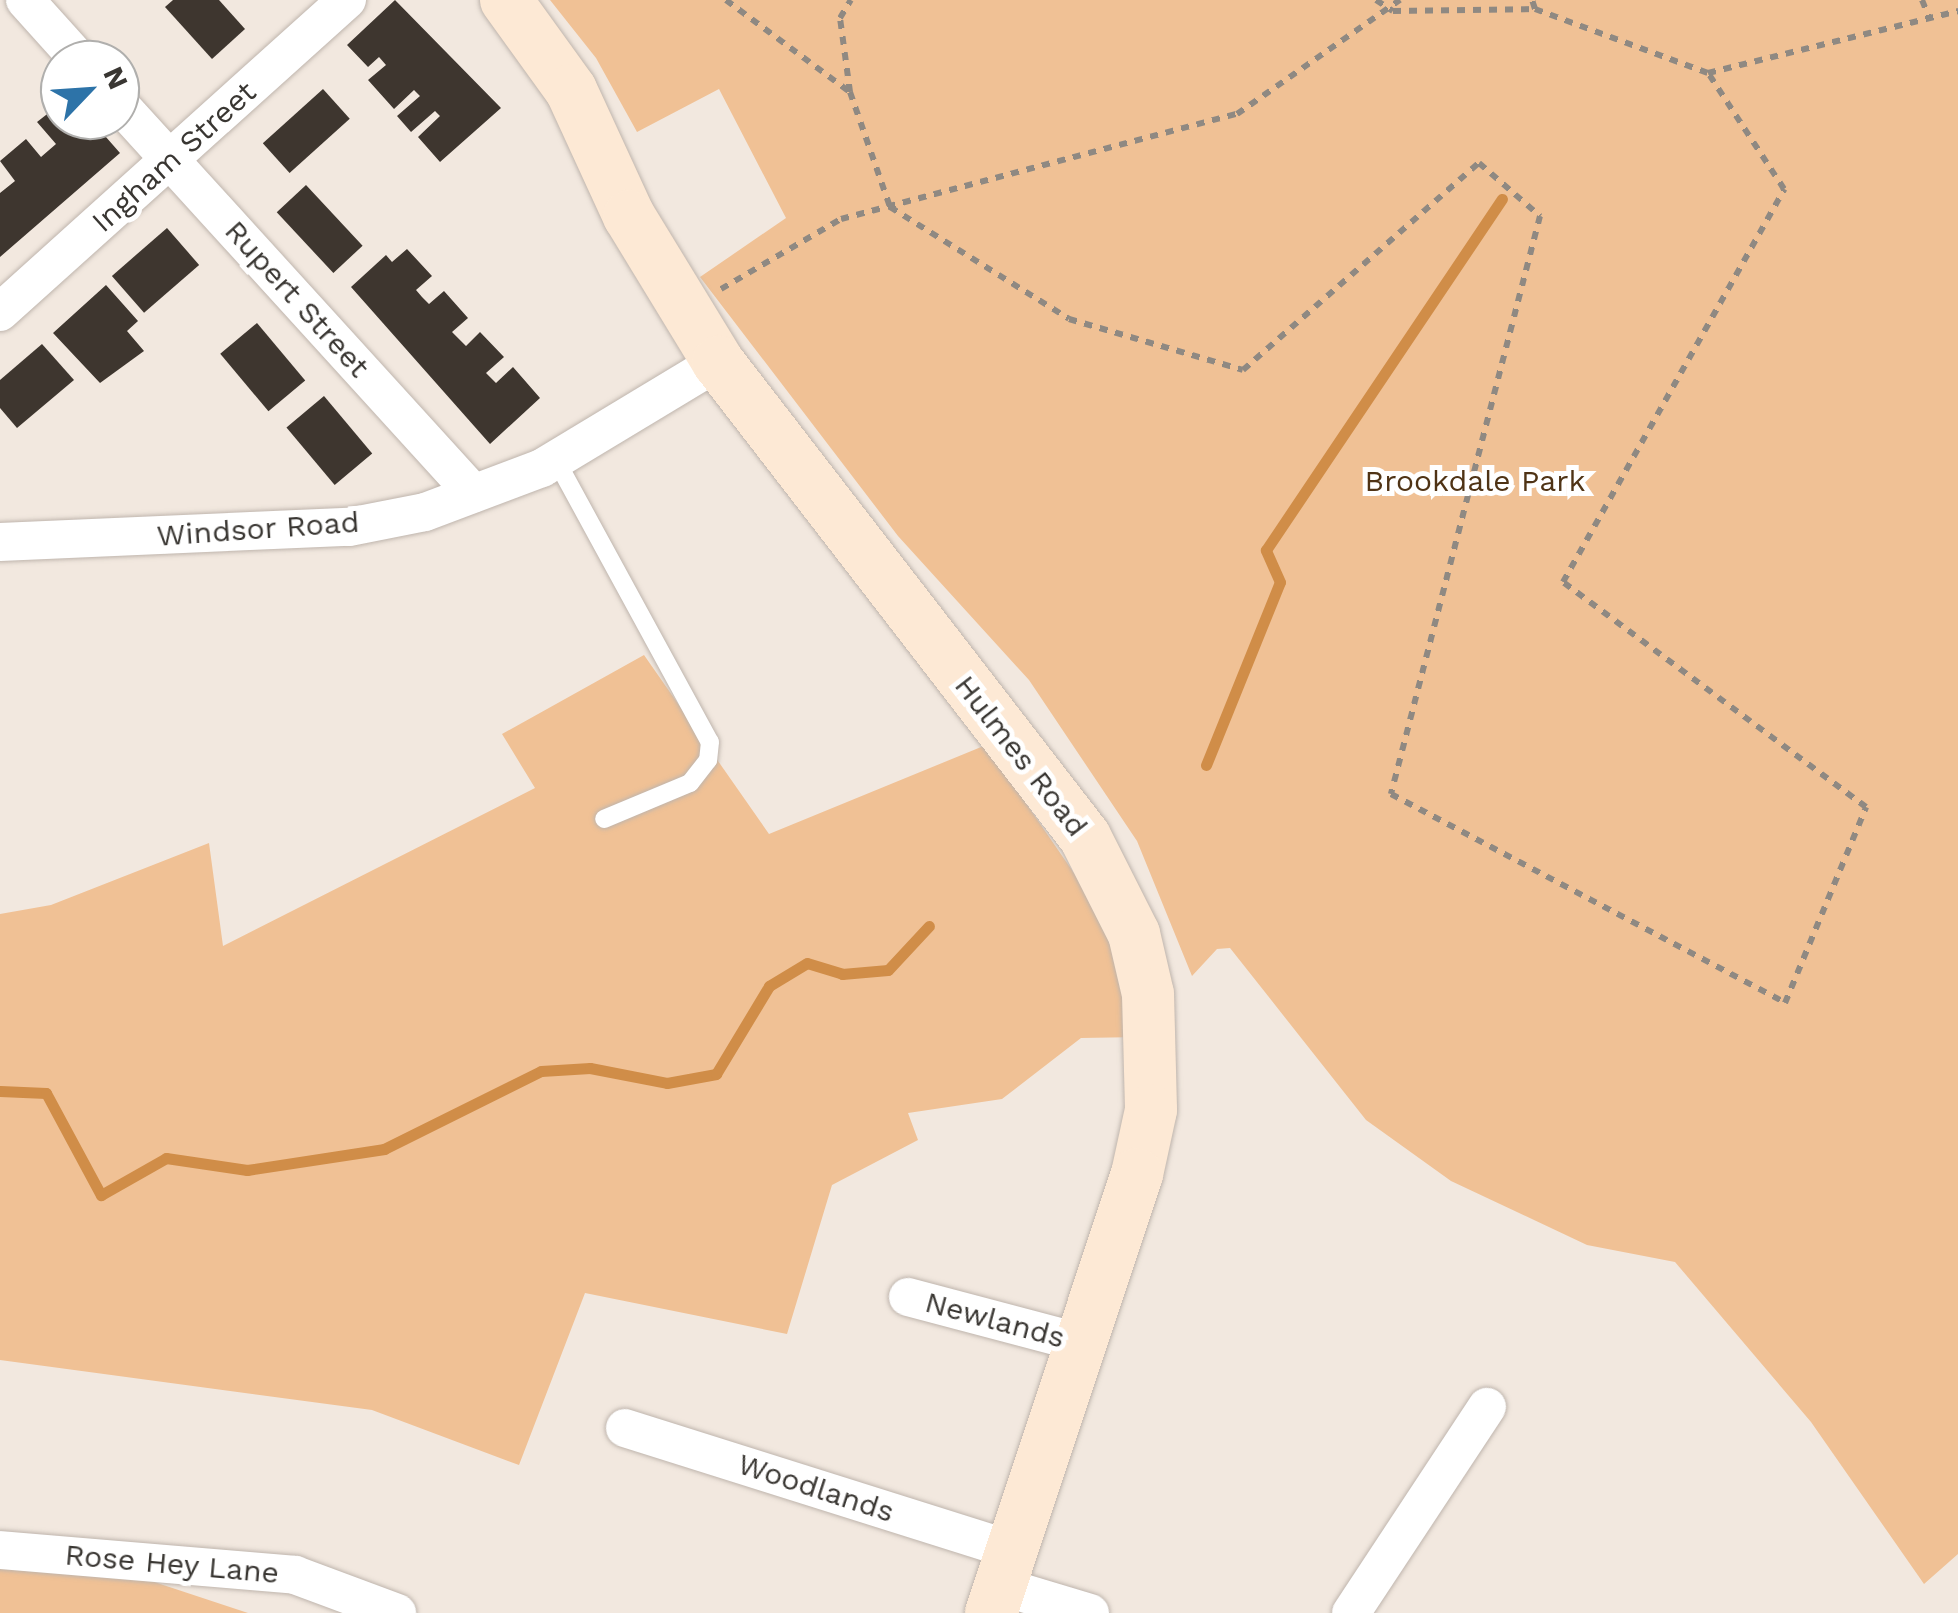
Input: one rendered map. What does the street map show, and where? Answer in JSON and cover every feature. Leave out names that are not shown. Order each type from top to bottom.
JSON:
[{"type":"street","points":[[25,0],[61,40]]},
{"type":"street","name":"Hulmes Road","points":[[506,0],[572,90],[629,216],[718,362],[1085,836],[1134,934],[1148,994],[1151,1110],[1082,1343],[1000,1583]]},
{"type":"street","name":"Ingham Street","points":[[0,312],[172,163],[322,8]]},
{"type":"street","name":"Rupert Street","points":[[140,127],[474,493]]},
{"type":"street","name":"Windsor Road","points":[[12,542],[350,527],[474,493],[556,460],[718,362]]},
{"type":"street","points":[[0,512],[12,542]]},
{"type":"street","name":"Newlands","points":[[908,1297],[1082,1343]]},
{"type":"street","points":[[1350,1613],[1487,1407]]},
{"type":"street","name":"Woodlands","points":[[625,1428],[1000,1583],[1090,1613]]},
{"type":"street","name":"Rose Hey Lane","points":[[0,1550],[295,1575],[397,1613]]},
{"type":"lane","points":[[556,460],[710,742],[708,760],[690,783],[604,820]]},
{"type":"path","points":[[726,0],[850,92]]},
{"type":"path","points":[[852,0],[840,18],[850,92],[890,207],[1068,320],[1243,370],[1479,163],[1540,216],[1391,794],[1785,1003],[1866,808],[1563,582],[1784,189],[1708,73],[1534,4],[1393,11],[1376,0]]},
{"type":"path","points":[[686,314],[841,218],[1237,114],[1393,11],[1400,0]]},
{"type":"path","points":[[1922,0],[1930,18]]},
{"type":"path","points":[[1708,73],[1958,11]]},
{"type":"green space","name":"Brookdale Park","points":[[550,0],[1958,0],[1958,1554],[1924,1584],[1811,1422],[1675,1262],[1587,1245],[1451,1181],[1366,1120],[1230,948],[1217,949],[1192,976],[1137,841],[1029,680],[898,536],[700,277],[786,218],[719,89],[637,132],[596,58]]},
{"type":"green space","points":[[644,655],[769,834],[986,745],[1109,924],[1140,1037],[1081,1038],[1002,1099],[908,1113],[918,1140],[832,1185],[787,1334],[585,1293],[519,1465],[372,1410],[0,1360],[0,914],[51,905],[209,843],[223,946],[535,788],[502,734]]},
{"type":"green space","points":[[0,1531],[248,1613],[0,1613]]},
{"type":"building","points":[[173,0],[219,0],[245,29],[212,59],[165,7]]},
{"type":"building","points":[[395,0],[501,108],[440,162],[418,137],[440,116],[435,111],[411,132],[397,116],[420,96],[414,90],[394,109],[368,80],[386,65],[379,57],[368,67],[347,45]]},
{"type":"building","points":[[323,89],[350,119],[290,173],[263,143]]},
{"type":"building","points":[[26,139],[41,157],[56,144],[53,140],[109,140],[120,153],[0,257],[0,193],[15,181],[0,161]]},
{"type":"building","points":[[306,185],[363,246],[333,273],[277,212]]},
{"type":"building","points":[[167,228],[199,265],[144,313],[112,276]]},
{"type":"building","points":[[407,249],[432,276],[416,290],[422,297],[429,304],[444,291],[468,318],[452,332],[466,346],[480,332],[504,357],[486,373],[496,383],[513,367],[540,398],[490,444],[351,287],[386,255],[392,262]]},
{"type":"building","points":[[106,285],[138,321],[127,331],[144,351],[100,383],[53,333]]},
{"type":"building","points":[[257,323],[305,380],[268,411],[220,354]]},
{"type":"building","points":[[42,344],[74,380],[17,428],[0,408],[0,380]]},
{"type":"building","points":[[324,396],[372,453],[335,485],[286,427]]},
{"type":"waterway","points":[[1206,765],[1280,582],[1266,550],[1502,199]]},
{"type":"waterway","points":[[0,1091],[46,1093],[101,1195],[166,1158],[247,1170],[384,1149],[541,1071],[590,1068],[667,1083],[716,1074],[769,986],[807,963],[842,974],[888,970],[929,926]]}]
